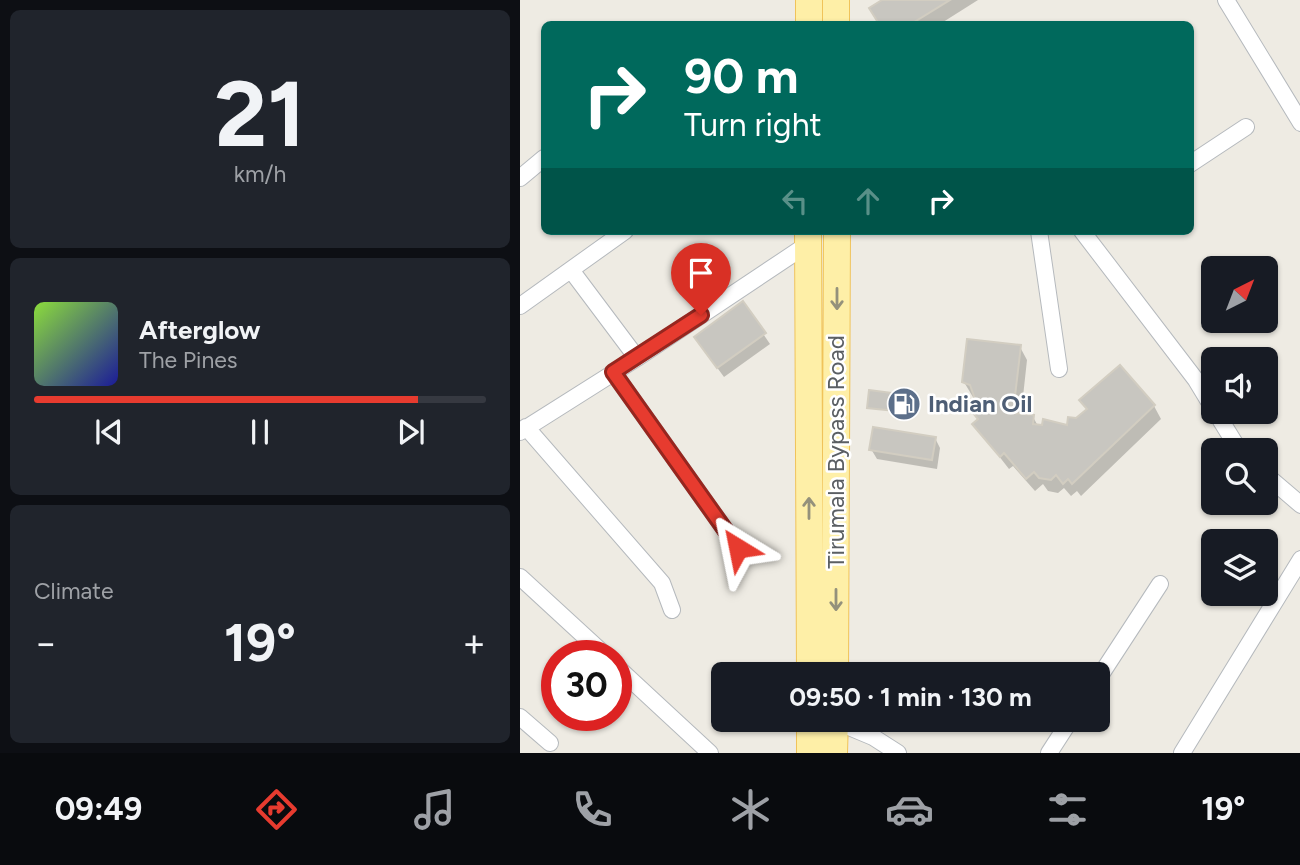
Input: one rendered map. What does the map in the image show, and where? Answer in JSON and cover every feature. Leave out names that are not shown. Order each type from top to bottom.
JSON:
[{"type":"main road","points":[[809,0],[809,21]]},
{"type":"main road","name":"Tirumala Bypass Road","points":[[835,662],[837,235]]},
{"type":"main road","name":"Tirumala Bypass Road","points":[[808,237],[809,662]]},
{"type":"main road","points":[[810,732],[810,753]]},
{"type":"main road","points":[[834,753],[835,732]]},
{"type":"street","points":[[1226,0],[1300,122]]},
{"type":"street","points":[[1194,161],[1246,127]]},
{"type":"street","points":[[520,178],[541,160]]},
{"type":"street","points":[[520,306],[619,235]]},
{"type":"street","points":[[1040,235],[1058,369]]},
{"type":"street","points":[[1087,235],[1201,388]]},
{"type":"street","points":[[672,610],[662,583],[523,430],[637,358],[808,237]]},
{"type":"street","points":[[571,270],[637,358]]},
{"type":"street","points":[[613,372],[738,548]]},
{"type":"street","points":[[1278,486],[1300,505]]},
{"type":"street","points":[[1182,753],[1300,559]]},
{"type":"street","points":[[520,576],[589,640]]},
{"type":"street","points":[[1109,662],[1160,584]]},
{"type":"street","points":[[632,681],[707,752]]},
{"type":"street","points":[[520,717],[550,743]]},
{"type":"street","points":[[859,732],[898,753]]},
{"type":"street","points":[[1049,753],[1063,732]]},
{"type":"building","points":[[882,0],[950,0],[916,21],[877,21],[869,8]]},
{"type":"building","points":[[743,301],[766,333],[717,368],[694,337]]},
{"type":"building","points":[[967,339],[1021,345],[1013,413],[1034,415],[1033,424],[1042,425],[1043,419],[1067,425],[1068,417],[1076,418],[1087,409],[1079,400],[1120,365],[1155,405],[1072,484],[1068,479],[1063,484],[1056,475],[1051,480],[1039,478],[1034,472],[1026,479],[1004,453],[1000,457],[972,424],[978,419],[973,413],[978,408],[970,385],[962,382]]},
{"type":"building","points":[[869,390],[916,396],[915,413],[867,408]]},
{"type":"building","points":[[873,427],[936,437],[932,460],[869,450]]},
{"type":"place","name":"Indian Oil","points":[[904,404]]},
{"type":"route","points":[[701,315],[613,372],[738,548]]}]
